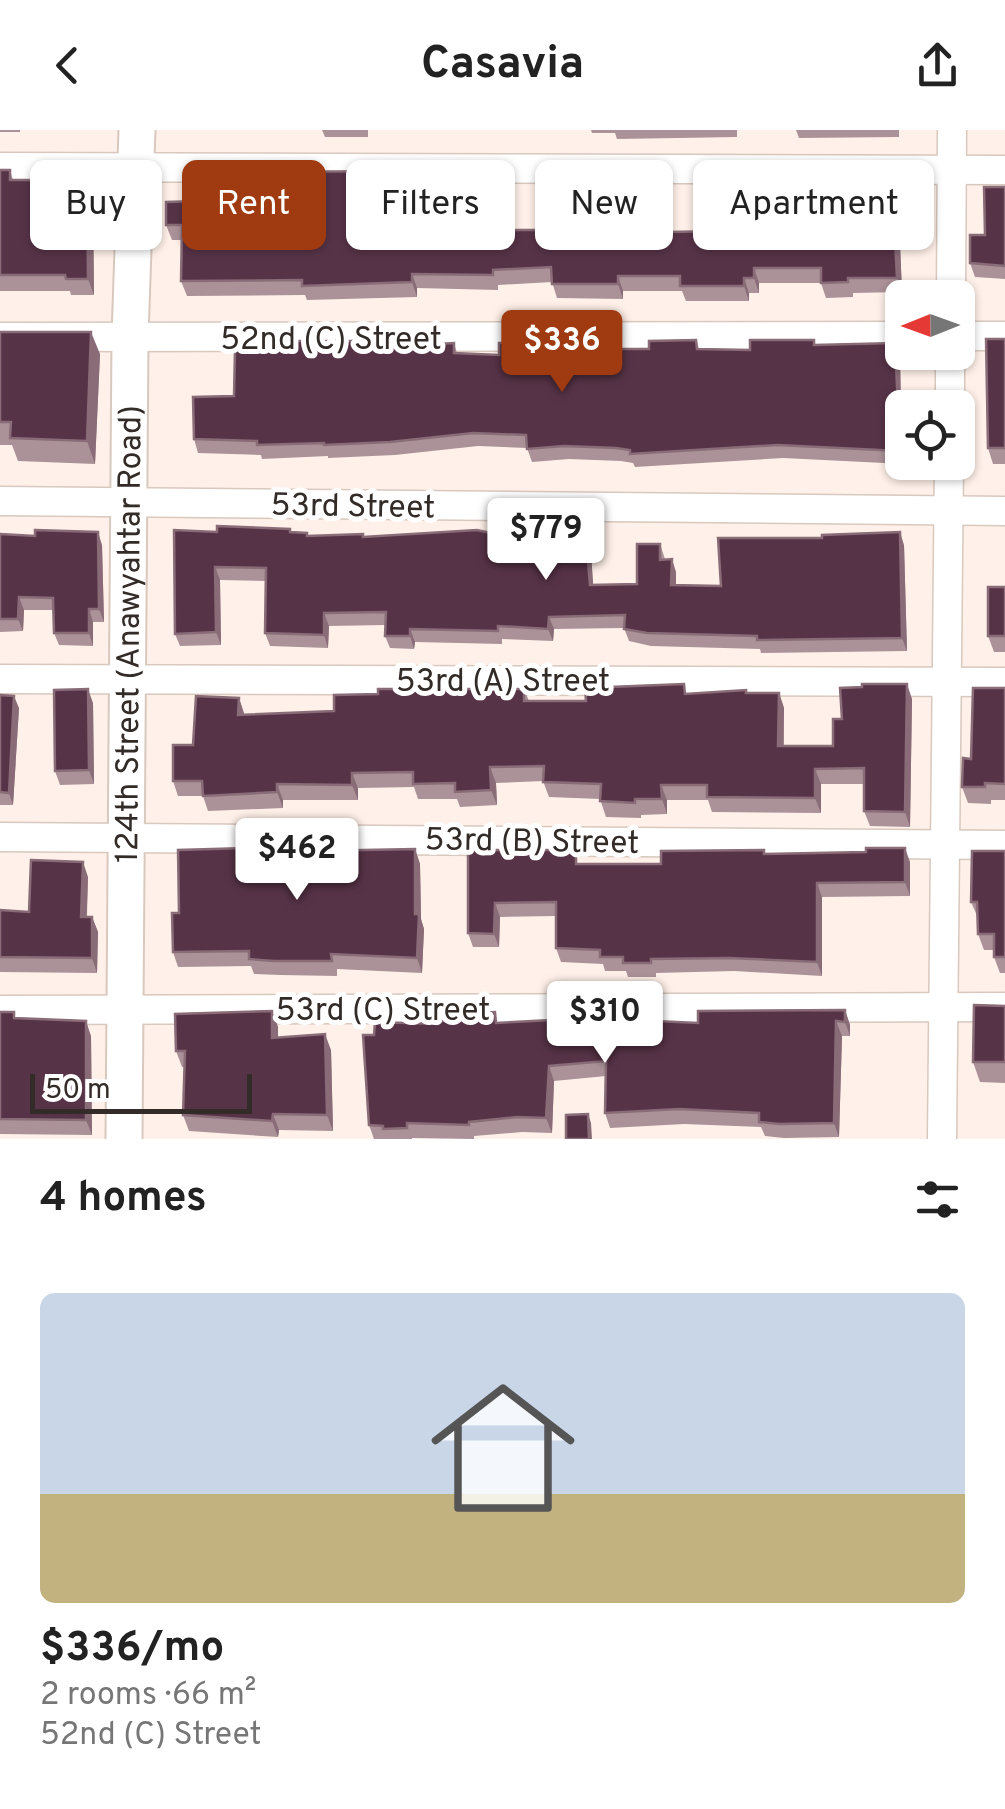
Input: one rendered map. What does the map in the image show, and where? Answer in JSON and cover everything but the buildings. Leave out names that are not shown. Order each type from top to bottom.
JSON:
[{"type":"street","name":"124th Street (Anawyahtar Road)","points":[[137,130],[137,160]]},
{"type":"street","points":[[951,280],[952,130]]},
{"type":"street","points":[[0,167],[30,167]]},
{"type":"street","points":[[162,167],[1005,170]]},
{"type":"street","name":"124th Street (Anawyahtar Road)","points":[[124,1139],[134,250]]},
{"type":"street","name":"52nd (C) Street","points":[[0,337],[885,336]]},
{"type":"street","points":[[975,336],[1005,336]]},
{"type":"street","points":[[942,1139],[949,480]]},
{"type":"street","name":"53rd Street","points":[[0,501],[1005,511]]},
{"type":"street","name":"53rd (A) Street","points":[[0,680],[1005,682]]},
{"type":"street","name":"53rd (B) Street","points":[[0,837],[1005,844]]},
{"type":"street","name":"53rd (C) Street","points":[[0,1010],[1005,1008]]}]
